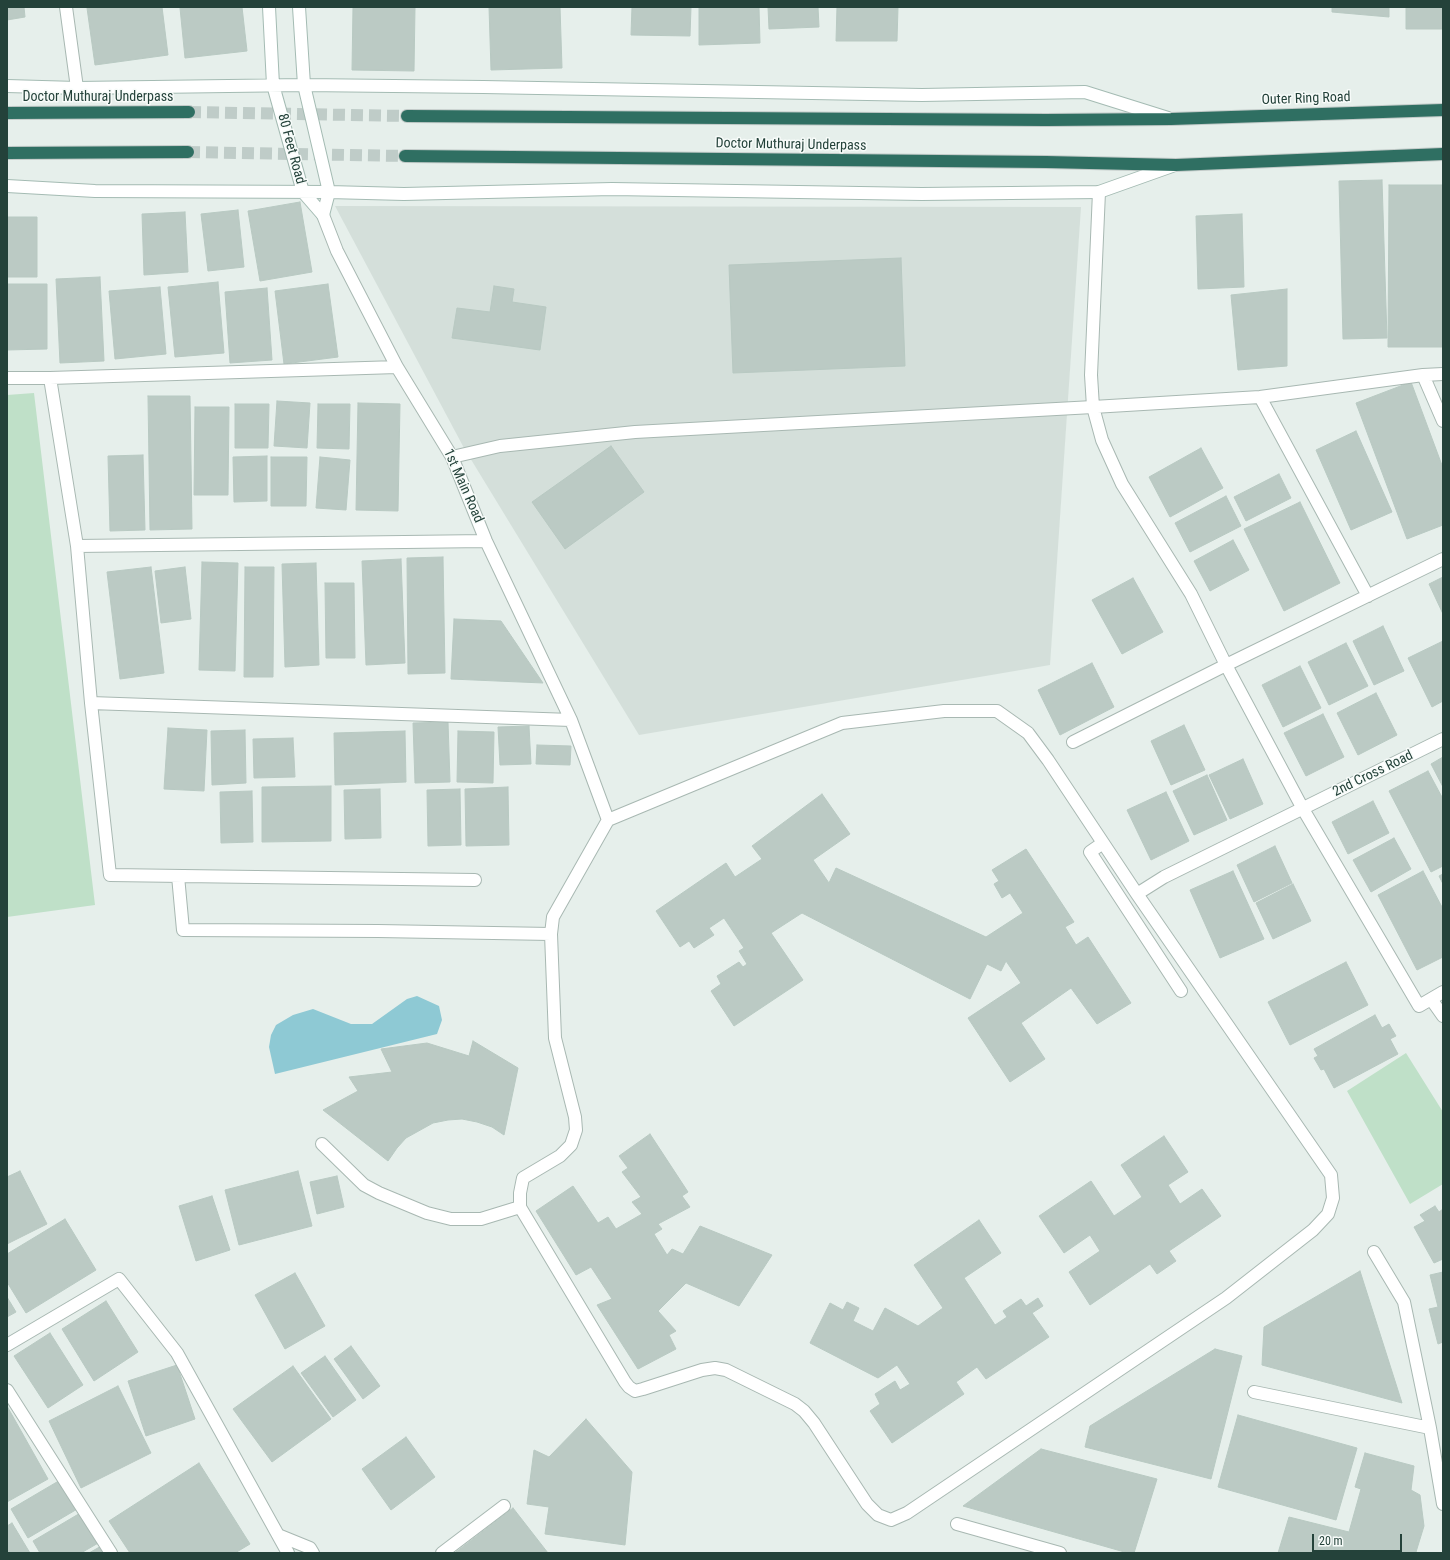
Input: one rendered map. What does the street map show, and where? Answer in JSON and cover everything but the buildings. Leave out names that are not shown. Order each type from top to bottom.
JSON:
[{"type":"highway","name":"Outer Ring Road","points":[[1171,119],[1443,110]]},
{"type":"highway","name":"Doctor Muthuraj Underpass","points":[[7,113],[189,112]]},
{"type":"highway","name":"Doctor Muthuraj Underpass","points":[[407,116],[1046,120],[1171,119]]},
{"type":"highway","points":[[7,153],[188,152]]},
{"type":"highway","points":[[1176,165],[1443,154]]},
{"type":"highway","name":"Doctor Muthuraj Underpass","points":[[405,156],[1038,162],[1176,165]]},
{"type":"street","points":[[66,7],[77,88]]},
{"type":"street","name":"80 Feet Road","points":[[269,7],[274,85],[303,192],[323,215]]},
{"type":"street","name":"80 Feet Road","points":[[299,7],[304,85],[329,192],[323,215]]},
{"type":"street","points":[[7,86],[77,88],[304,85],[642,91],[765,91],[922,95],[1085,92],[1171,119]]},
{"type":"street","points":[[7,186],[95,191],[329,192],[404,194],[612,189],[922,194],[1099,192],[1176,165]]},
{"type":"street","points":[[1099,192],[1090,375],[1093,407],[1102,440],[1122,484],[1191,594],[1226,664],[1303,809],[1419,1006],[1443,992]]},
{"type":"street","name":"1st Main Road","points":[[323,215],[337,251],[397,367],[452,457],[486,541],[571,720],[608,820]]},
{"type":"street","points":[[7,378],[50,378],[397,367]]},
{"type":"street","points":[[452,457],[500,446],[635,432],[1260,397],[1422,375],[1443,374]]},
{"type":"street","points":[[1422,375],[1443,421]]},
{"type":"street","points":[[50,378],[77,546],[91,703],[110,875],[476,880]]},
{"type":"street","points":[[1260,397],[1368,596]]},
{"type":"street","points":[[77,546],[486,541]]},
{"type":"street","points":[[1073,742],[1226,664],[1443,559]]},
{"type":"street","points":[[91,703],[571,720]]},
{"type":"street","points":[[944,711],[997,711],[1028,733],[1048,760],[1137,894],[1330,1175],[1333,1198],[1328,1214],[1313,1230],[1226,1298],[907,1513],[891,1520],[878,1515],[867,1504],[804,1410],[795,1404],[726,1370],[715,1368],[702,1370],[635,1391],[629,1387],[621,1376],[520,1207],[520,1193],[523,1178],[560,1156],[572,1145],[576,1130],[575,1117],[555,1038],[551,934],[553,918],[608,820],[842,723],[944,711]]},
{"type":"street","name":"2nd Cross Road","points":[[1137,894],[1164,877],[1443,739]]},
{"type":"street","points":[[1103,843],[1090,852],[1181,991]]},
{"type":"street","points":[[178,876],[183,930],[551,934]]},
{"type":"street","points":[[1431,999],[1443,1016]]},
{"type":"street","points":[[322,1144],[364,1185],[379,1193],[428,1213],[451,1219],[482,1220],[520,1207]]},
{"type":"street","points":[[1374,1252],[1404,1302],[1430,1428],[1443,1504]]},
{"type":"street","points":[[7,1345],[119,1279],[177,1353],[288,1553]]},
{"type":"street","points":[[7,1390],[111,1553]]},
{"type":"street","points":[[1254,1392],[1430,1428]]},
{"type":"street","points":[[442,1553],[504,1506]]},
{"type":"street","points":[[957,1524],[1060,1553]]},
{"type":"street","points":[[278,1535],[310,1548],[313,1553]]},
{"type":"shaded area","points":[[335,206],[1081,207],[1050,665],[639,735],[464,448]]},
{"type":"green space","points":[[34,393],[95,905],[7,917],[7,395]]},
{"type":"green space","points":[[1406,1053],[1443,1112],[1443,1184],[1410,1204],[1347,1091]]},
{"type":"water","points":[[417,996],[439,1006],[442,1020],[437,1034],[275,1074],[269,1047],[271,1035],[276,1025],[293,1015],[313,1009],[351,1024],[372,1024],[407,999]]},
{"type":"tunnel","points":[[189,112],[407,116]]},
{"type":"tunnel","points":[[188,152],[405,156]]}]
